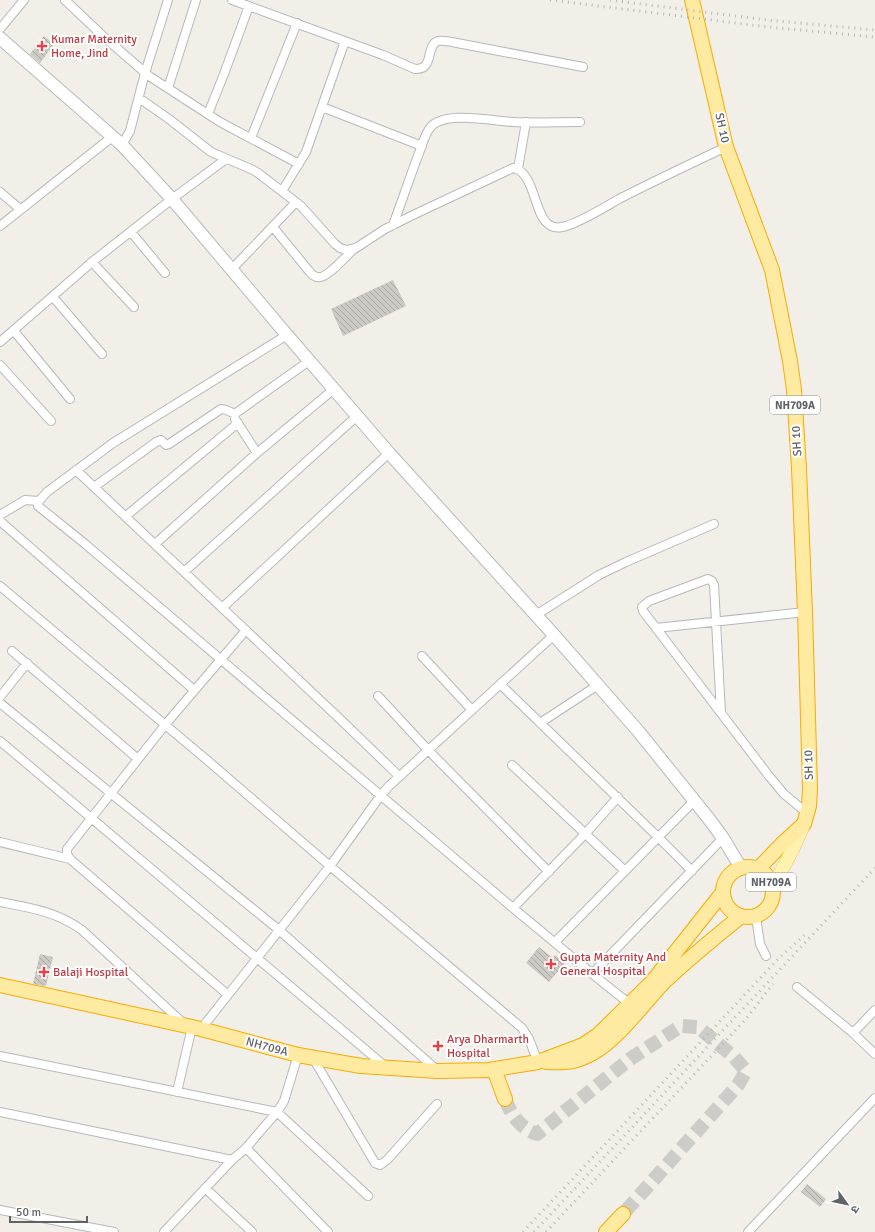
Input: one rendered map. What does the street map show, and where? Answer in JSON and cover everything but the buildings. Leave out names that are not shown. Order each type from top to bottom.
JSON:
[{"type":"highway","name":"SH 10","points":[[692,0],[726,147],[772,270],[790,361],[794,390],[799,468],[805,612],[810,788],[806,819]]},
{"type":"highway","name":"NH709A","points":[[758,869],[806,819]]},
{"type":"highway","name":"NH709A","points":[[538,1062],[583,1045],[598,1035],[657,976],[723,892],[724,884],[730,874],[741,868],[748,867],[758,869],[766,875],[773,886],[774,893],[772,901],[766,911],[756,917]]},
{"type":"highway","points":[[723,892],[725,903],[730,911],[740,917],[756,917]]},
{"type":"highway","name":"NH709A","points":[[0,985],[193,1027],[298,1055],[361,1066],[438,1071],[494,1069],[538,1062],[568,1063],[581,1059],[609,1041],[664,982],[740,917]]},
{"type":"highway","points":[[494,1069],[505,1099]]},
{"type":"highway","points":[[606,1232],[623,1214]]},
{"type":"main road","name":"NH709A","points":[[0,38],[122,145],[172,199],[389,453],[554,635],[639,732],[723,838],[741,868]]},
{"type":"main road","name":"SH 10","points":[[773,886],[790,856],[806,819]]},
{"type":"street","points":[[0,29],[24,0]]},
{"type":"street","points":[[65,0],[145,73],[208,114],[299,164]]},
{"type":"street","points":[[122,145],[130,131],[145,73],[168,0]]},
{"type":"street","points":[[168,88],[196,0]]},
{"type":"street","points":[[232,0],[383,55],[415,69],[421,69],[424,67],[428,61],[431,47],[438,41],[457,43],[583,67]]},
{"type":"street","points":[[208,114],[249,6]]},
{"type":"street","points":[[251,138],[297,23]]},
{"type":"street","points":[[282,191],[306,152],[345,41]]},
{"type":"street","points":[[139,98],[169,119],[211,152],[251,169],[282,191],[307,212],[340,248],[347,250],[356,248]]},
{"type":"street","points":[[322,107],[422,146]]},
{"type":"street","points":[[393,225],[429,128],[434,124],[454,118],[526,122],[580,122]]},
{"type":"street","points":[[518,169],[526,122]]},
{"type":"street","points":[[0,226],[112,137]]},
{"type":"street","points":[[273,227],[309,271],[318,278],[323,277],[356,248],[393,225],[513,168],[518,169],[527,178],[546,223],[557,228],[580,220],[667,174],[726,147]]},
{"type":"street","points":[[0,342],[92,262],[226,159]]},
{"type":"street","points":[[0,192],[20,209]]},
{"type":"street","points":[[232,269],[296,202]]},
{"type":"street","points":[[131,232],[165,273]]},
{"type":"street","points":[[92,262],[134,307]]},
{"type":"street","points":[[53,297],[102,354]]},
{"type":"street","points":[[14,331],[70,399]]},
{"type":"street","points":[[287,335],[113,443],[47,492],[39,501],[38,506],[84,543],[513,908],[630,1004]]},
{"type":"street","points":[[231,413],[236,413],[309,361]]},
{"type":"street","points":[[0,365],[52,421]]},
{"type":"street","points":[[155,544],[257,452],[334,389]]},
{"type":"street","points":[[94,487],[156,442],[161,440],[166,445],[169,444],[221,409],[226,409],[231,413],[257,452]]},
{"type":"street","points":[[184,572],[357,416]]},
{"type":"street","points":[[126,516],[238,423]]},
{"type":"street","points":[[222,608],[389,453]]},
{"type":"street","points":[[76,470],[399,776]]},
{"type":"street","points":[[0,515],[25,500],[39,501]]},
{"type":"street","points":[[0,521],[194,690]]},
{"type":"street","points":[[536,615],[599,575],[714,524]]},
{"type":"street","points":[[721,713],[714,585],[708,578],[649,601],[642,608],[643,611],[769,776],[806,819]]},
{"type":"street","points":[[0,586],[522,1028],[529,1039],[538,1062]]},
{"type":"street","points":[[656,628],[805,612]]},
{"type":"street","points":[[228,995],[70,859],[67,854],[67,850],[165,725],[246,630]]},
{"type":"street","points":[[177,1092],[193,1027],[228,995],[330,866],[381,795],[399,776],[554,635]]},
{"type":"street","points":[[12,652],[138,759]]},
{"type":"street","points":[[422,656],[472,710]]},
{"type":"street","points":[[0,697],[26,664]]},
{"type":"street","points":[[500,684],[618,797],[692,871]]},
{"type":"street","points":[[540,722],[598,685]]},
{"type":"street","points":[[378,696],[428,750],[548,872]]},
{"type":"street","points":[[0,703],[279,930],[438,1071]]},
{"type":"street","points":[[0,741],[387,1068]]},
{"type":"street","points":[[512,765],[624,871]]},
{"type":"street","points":[[513,908],[585,834],[618,797]]},
{"type":"street","points":[[556,942],[694,800]]},
{"type":"street","points":[[592,974],[723,838]]},
{"type":"street","points":[[0,842],[70,859]]},
{"type":"street","points":[[0,902],[48,912],[75,925],[193,1027]]},
{"type":"street","points":[[756,917],[760,944],[766,956]]},
{"type":"street","points":[[797,987],[874,1052]]},
{"type":"street","points":[[853,1033],[875,1010]]},
{"type":"street","points":[[164,1232],[232,1160],[246,1148],[278,1112],[284,1101],[298,1055]]},
{"type":"street","points":[[0,1056],[278,1112],[368,1196]]},
{"type":"street","points":[[313,1058],[375,1163],[380,1165],[387,1160],[437,1104]]},
{"type":"street","points":[[748,1232],[875,1098]]},
{"type":"street","points":[[0,1112],[232,1160]]},
{"type":"street","points":[[246,1148],[328,1232]]},
{"type":"street","points":[[205,1188],[252,1232]]},
{"type":"street","points":[[0,1210],[114,1232]]},
{"type":"tunnel","points":[[505,1099],[517,1121],[537,1134],[630,1059],[681,1026],[698,1027],[734,1057],[746,1071],[738,1085],[623,1214]]},
{"type":"railway","points":[[550,0],[768,27],[875,37]]},
{"type":"railway","points":[[610,0],[767,20],[875,30]]},
{"type":"railway","points":[[534,1232],[875,868]]},
{"type":"railway","points":[[523,1232],[779,958],[808,932]]},
{"type":"railway","points":[[546,1232],[746,1019],[773,984]]},
{"type":"place","name":"Kumar Maternity Home, Jind","points":[[42,46]]},
{"type":"place","name":"Gupta Maternity And General Hospital","points":[[551,964]]},
{"type":"place","name":"Balaji Hospital","points":[[44,972]]},
{"type":"place","name":"Arya Dharmarth Hospital","points":[[438,1046]]}]
